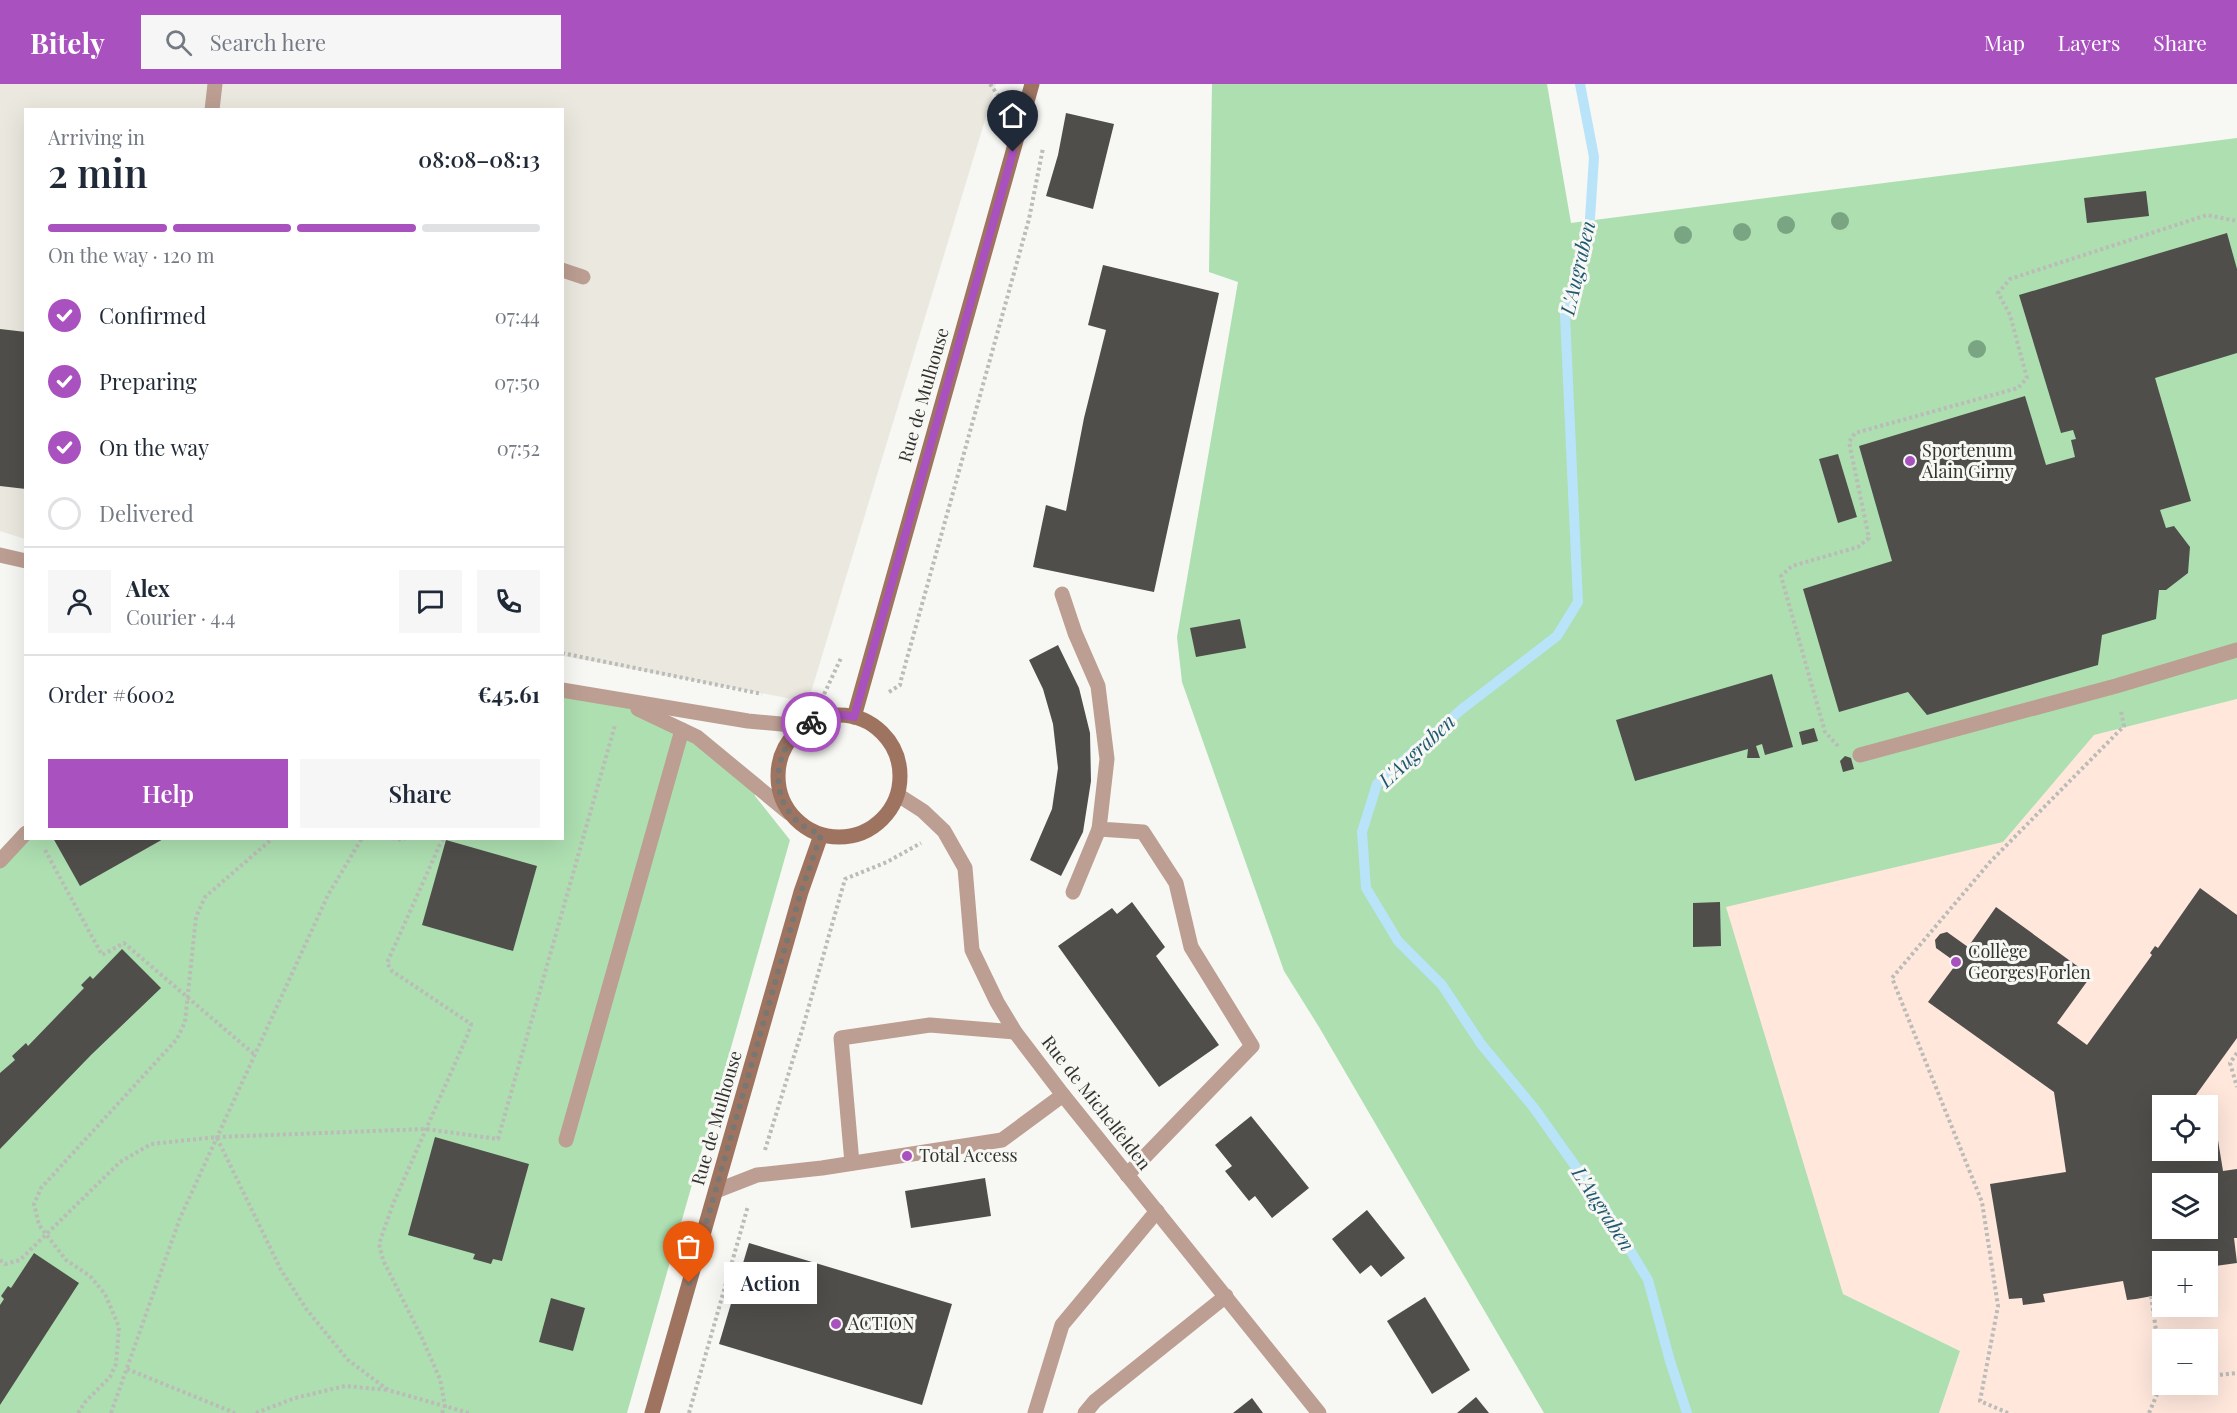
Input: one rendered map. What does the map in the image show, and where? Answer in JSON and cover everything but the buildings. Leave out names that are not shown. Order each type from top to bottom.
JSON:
[{"type":"main road","name":"Rue de Mulhouse","points":[[854,717],[1032,84]]},
{"type":"main road","points":[[842,714],[854,717],[863,719],[881,730],[894,747],[901,768],[898,795],[892,809],[878,825],[861,835],[840,838],[821,835],[803,826],[789,813],[781,795],[778,776],[781,757],[789,740],[803,726],[820,717],[842,714]]},
{"type":"main road","name":"Rue de Mulhouse","points":[[652,1413],[801,892],[821,835]]},
{"type":"street","points":[[212,108],[215,84]]},
{"type":"street","points":[[564,271],[583,277]]},
{"type":"street","points":[[0,555],[24,561]]},
{"type":"street","points":[[1062,594],[1074,633],[1098,686],[1107,759],[1099,829],[1074,892]]},
{"type":"street","points":[[1860,755],[2116,686],[2237,650]]},
{"type":"street","points":[[564,690],[748,722],[803,726]]},
{"type":"street","points":[[622,701],[697,737],[789,813]]},
{"type":"street","points":[[566,1140],[682,730]]},
{"type":"street","name":"Rue de Michelfelden","points":[[898,795],[923,811],[944,831],[965,868],[972,950],[997,1002],[1015,1032],[1319,1413]]},
{"type":"street","points":[[1099,829],[1143,832],[1176,883],[1191,947],[1252,1046],[1127,1175]]},
{"type":"street","points":[[0,861],[24,835]]},
{"type":"street","points":[[852,1163],[841,1038],[930,1025],[1015,1032]]},
{"type":"street","points":[[716,1191],[757,1175],[1002,1140],[1063,1095]]},
{"type":"street","points":[[1035,1413],[1062,1325],[1157,1211]]},
{"type":"street","points":[[1084,1413],[1095,1401],[1226,1296]]},
{"type":"path","points":[[990,84],[1000,98]]},
{"type":"path","points":[[854,717],[900,685],[1029,219],[1045,140]]},
{"type":"path","points":[[1860,755],[1838,747],[1825,732],[1781,576],[1792,566],[1858,547],[1869,538],[1850,442],[1855,433],[2018,388],[2027,378],[2010,315],[1998,293],[2010,279],[2207,214],[2237,221]]},
{"type":"path","points":[[564,653],[763,694]]},
{"type":"path","points":[[808,703],[819,705],[841,658]]},
{"type":"path","points":[[2008,1413],[1980,1401],[1998,1306],[1983,1202],[1892,978],[1990,862],[2124,726],[2116,686]]},
{"type":"path","points":[[748,722],[752,692]]},
{"type":"path","points":[[0,1260],[5,1264],[20,1260],[120,1162],[151,1144],[217,1137],[426,1129],[498,1139],[622,701]]},
{"type":"path","points":[[689,1413],[845,879],[887,862],[944,831]]},
{"type":"path","points":[[78,1413],[86,1401],[110,1377],[116,1364],[119,1327],[105,1294],[90,1276],[66,1260],[39,1225],[34,1204],[41,1188],[177,1039],[185,1022],[196,917],[205,897],[271,840]]},
{"type":"path","points":[[111,1413],[180,1218],[328,895],[361,840]]},
{"type":"path","points":[[442,1413],[445,1406],[440,1379],[383,1260],[379,1244],[393,1204],[471,1024],[392,971],[387,963],[389,954],[444,840]]},
{"type":"path","points":[[44,848],[102,955],[124,943],[255,1055]]},
{"type":"path","points":[[2237,1053],[2230,1064],[2237,1087]]},
{"type":"path","points":[[217,1137],[281,1270],[307,1310],[348,1360],[388,1390]]},
{"type":"path","points":[[2151,1296],[2156,1329]]},
{"type":"path","points":[[127,1369],[236,1413]]},
{"type":"path","points":[[2218,1375],[2237,1373]]},
{"type":"path","points":[[256,1413],[295,1398],[345,1386],[388,1390],[469,1413]]},
{"type":"path","points":[[2149,1413],[2156,1395]]},
{"type":"shaded area","points":[[0,84],[996,84],[808,702],[564,656],[564,108],[24,108],[24,539],[0,531]]},
{"type":"shaded area","name":"Collège Georges Forlen","points":[[2237,699],[2237,1413],[1939,1413],[1960,1351],[1843,1294],[1603,818],[2094,735]]},
{"type":"green space","points":[[1212,84],[1547,84],[1571,223],[2237,138],[2237,699],[2094,735],[2003,842],[1726,907],[1843,1294],[1960,1351],[1939,1413],[1544,1413],[1284,971],[1182,682],[1177,637],[1238,282],[1209,272]]},
{"type":"green space","points":[[564,690],[622,701],[697,737],[753,782],[755,796],[790,840],[627,1413],[0,1413],[0,861],[24,840],[564,840]]},
{"type":"waterway","name":"L'Augraben","points":[[1580,84],[1594,157],[1589,234],[1565,315],[1578,602],[1557,636],[1462,709],[1377,784],[1362,832],[1366,888],[1398,941],[1442,985],[1481,1044],[1534,1108],[1603,1205],[1648,1280],[1687,1413]]},
{"type":"way so far","points":[[689,1283],[801,892],[821,835],[803,826],[789,813],[781,795],[778,776],[781,757],[789,740],[803,726],[811,722]]},
{"type":"place","name":"Sportenum Alain Girny","points":[[1910,461]]},
{"type":"place","name":"Collège Georges Forlen","points":[[1956,962]]},
{"type":"place","name":"Total Access","points":[[907,1156]]},
{"type":"place","name":"Action","points":[[689,1283]]},
{"type":"place","name":"ACTION","points":[[836,1324]]},
{"type":"route","points":[[811,722],[820,717],[842,714],[854,717],[1013,152]]}]
